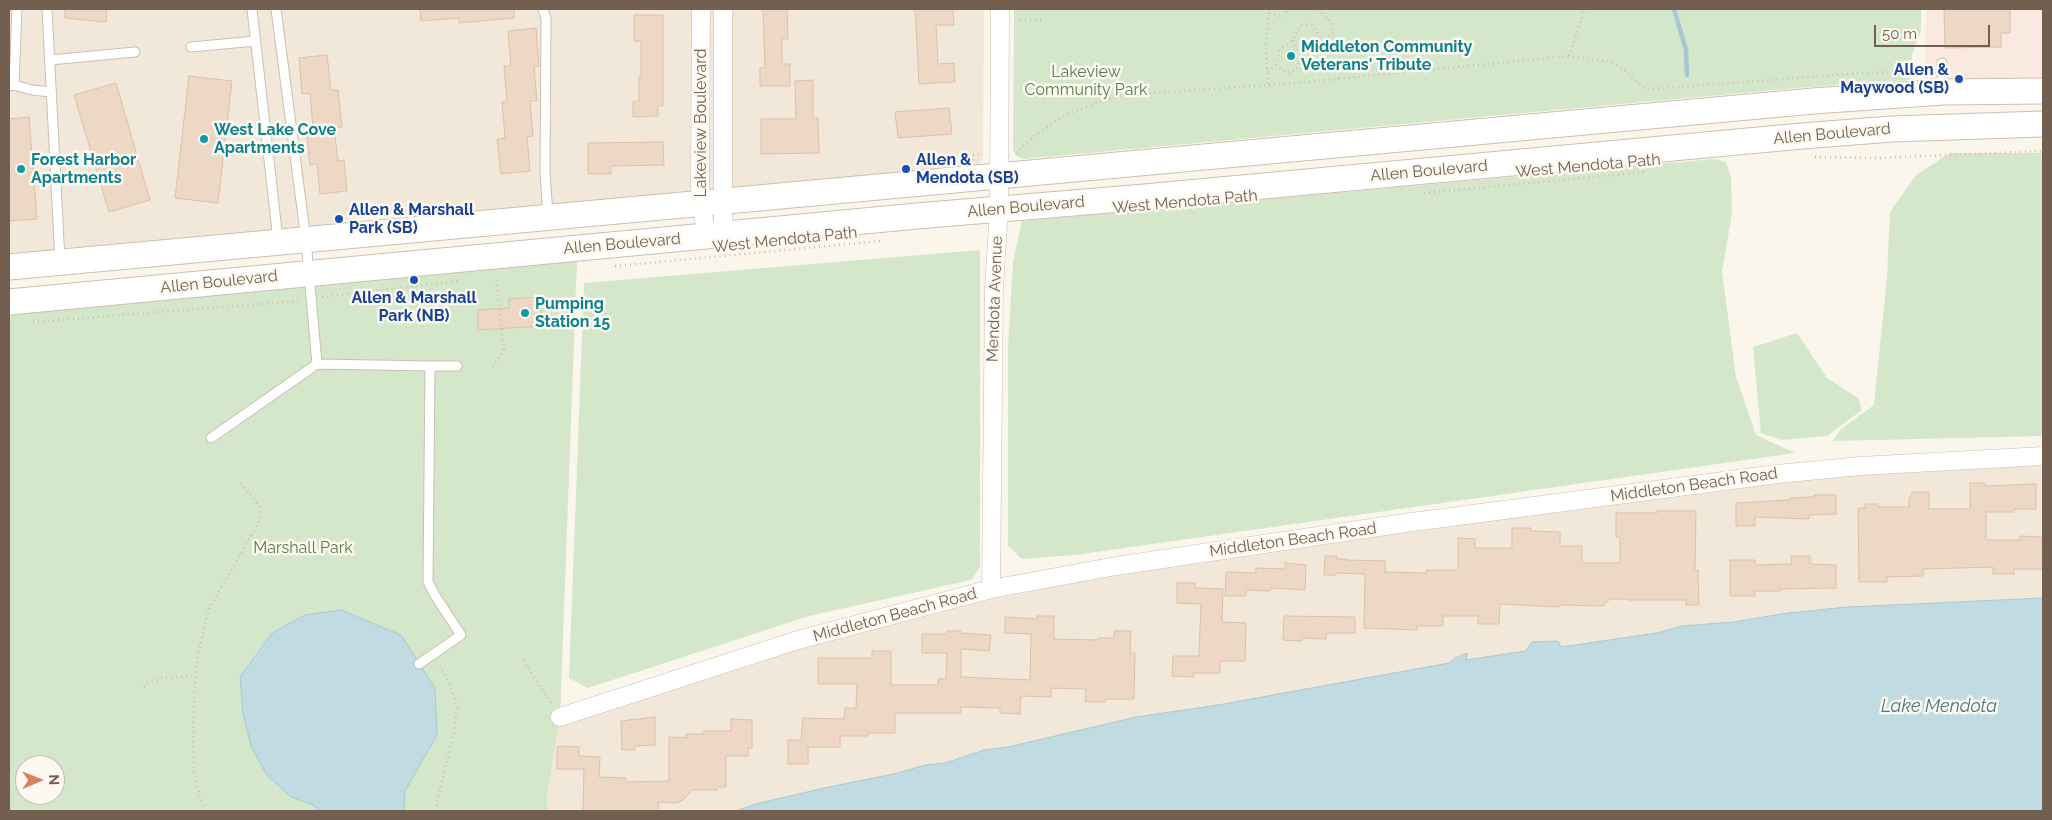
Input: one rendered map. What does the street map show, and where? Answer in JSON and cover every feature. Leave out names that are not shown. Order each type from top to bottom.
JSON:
[{"type":"main road","name":"Allen Boulevard","points":[[9,267],[1813,101],[1943,75],[2043,91]]},
{"type":"main road","name":"Allen Boulevard","points":[[9,302],[1820,134],[1892,129],[2043,124]]},
{"type":"street","name":"Lakeview Boulevard","points":[[701,9],[715,236]]},
{"type":"street","name":"Lakeview Boulevard","points":[[712,202],[723,9]]},
{"type":"street","name":"Mendota Avenue","points":[[991,589],[994,288],[999,209],[1000,9]]},
{"type":"street","name":"Middleton Beach Road","points":[[560,717],[798,640],[991,589],[1116,566],[1406,523],[1777,474],[1860,466],[2043,456]]},
{"type":"lane","points":[[17,9],[11,86],[51,92]]},
{"type":"lane","points":[[47,9],[60,262]]},
{"type":"lane","points":[[252,9],[278,243]]},
{"type":"lane","points":[[276,9],[306,240],[316,364]]},
{"type":"lane","points":[[543,9],[546,19],[545,173],[548,218]]},
{"type":"lane","points":[[191,47],[256,41]]},
{"type":"lane","points":[[50,60],[135,52]]},
{"type":"lane","points":[[211,438],[316,364],[457,366]]},
{"type":"lane","points":[[419,664],[461,635],[428,582],[430,366]]},
{"type":"path","points":[[1268,84],[1266,52],[1270,11],[1282,17],[1287,9]]},
{"type":"path","points":[[1268,72],[1276,65],[1280,49],[1293,40],[1297,29],[1304,25],[1312,24],[1322,39],[1325,39],[1332,33],[1333,23],[1317,9]]},
{"type":"path","points":[[1569,56],[1585,9]]},
{"type":"path","points":[[1020,20],[1043,20]]},
{"type":"path","points":[[1276,65],[1286,73],[1296,70],[1300,62],[1296,53],[1297,47],[1293,40]]},
{"type":"path","points":[[1017,153],[1033,137],[1064,115],[1104,100],[1124,95],[1268,84],[1569,56],[1612,62],[1644,88],[1652,89],[1861,72],[1943,75]]},
{"type":"path","points":[[1810,157],[1879,158],[2043,151]]},
{"type":"path","points":[[973,155],[978,154]]},
{"type":"path","name":"West Mendota Path","points":[[1423,193],[1654,171]]},
{"type":"path","name":"West Mendota Path","points":[[613,267],[884,241]]},
{"type":"path","points":[[488,278],[496,277],[504,350],[493,367]]},
{"type":"path","points":[[328,296],[463,281]]},
{"type":"path","points":[[28,322],[299,300]]},
{"type":"path","points":[[205,811],[194,770],[196,665],[208,611],[258,524],[260,507],[240,482]]},
{"type":"path","points":[[434,654],[450,685],[457,708],[454,731],[435,811]]},
{"type":"path","points":[[523,660],[560,717]]},
{"type":"path","points":[[144,687],[148,683],[162,678],[196,676]]},
{"type":"shaded area","points":[[9,9],[984,9],[983,157],[979,165],[975,167],[435,216],[385,214],[353,218],[322,226],[9,256]]},
{"type":"shaded area","points":[[1926,9],[2043,9],[2043,91],[1924,93]]},
{"type":"shaded area","points":[[2043,456],[2043,598],[1848,607],[1788,613],[1734,622],[1682,626],[1657,633],[1561,647],[1558,641],[1532,642],[1526,651],[1466,660],[1467,654],[1455,658],[1449,663],[1218,705],[1136,717],[1008,747],[984,750],[945,763],[759,803],[736,811],[548,811],[547,796],[560,717],[991,589],[1860,466]]},
{"type":"green space","name":"Lakeview Community Park","points":[[1014,9],[1921,9],[1921,31],[1912,54],[1911,80],[1796,88],[1023,159],[1016,156],[1013,149]]},
{"type":"green space","points":[[1950,153],[2043,153],[2043,436],[1833,441],[1841,429],[1874,405],[1887,277],[1890,212],[1916,175]]},
{"type":"green space","points":[[1714,159],[1726,162],[1731,178],[1732,213],[1722,272],[1736,377],[1756,435],[1795,453],[1075,555],[1022,559],[1008,546],[1008,349],[1013,262],[1022,221]]},
{"type":"green space","points":[[980,250],[980,567],[971,580],[809,616],[588,688],[569,678],[584,283]]},
{"type":"green space","name":"Marshall Park","points":[[577,259],[560,717],[547,796],[548,811],[9,811],[9,311]]},
{"type":"green space","points":[[1797,333],[1827,378],[1858,398],[1862,410],[1827,436],[1782,440],[1761,433],[1753,347]]},
{"type":"water","name":"Lake Mendota","points":[[2043,598],[2043,811],[736,811],[759,803],[898,773],[925,765],[945,763],[984,750],[1008,747],[1136,717],[1218,705],[1449,663],[1467,653],[1466,660],[1526,651],[1532,642],[1558,641],[1561,647],[1657,633],[1682,626],[1734,622],[1788,613],[1848,607]]},
{"type":"water","points":[[341,610],[401,635],[435,688],[437,735],[405,791],[404,811],[320,811],[313,805],[291,797],[267,775],[251,746],[243,714],[240,677],[272,633],[305,615]]},
{"type":"building","points":[[65,9],[107,9],[106,22],[65,18]]},
{"type":"building","points":[[420,9],[514,9],[514,18],[459,23],[459,18],[421,21]]},
{"type":"building","points":[[763,9],[787,9],[788,39],[782,39],[782,64],[790,64],[790,86],[760,86],[760,68],[765,68]]},
{"type":"building","points":[[915,9],[953,9],[954,25],[936,25],[938,64],[954,63],[955,82],[919,84]]},
{"type":"building","points":[[1944,9],[2010,9],[2010,33],[2001,33],[2001,47],[1945,48]]},
{"type":"building","points":[[634,15],[663,15],[663,106],[658,106],[658,116],[633,117],[633,101],[639,101],[639,77],[641,77],[641,41],[634,41]]},
{"type":"building","points":[[536,28],[539,66],[534,67],[537,101],[530,101],[533,136],[527,137],[530,171],[501,174],[497,139],[505,138],[502,102],[507,102],[504,66],[511,66],[508,31]]},
{"type":"building","points":[[327,55],[331,90],[338,90],[342,127],[334,128],[338,161],[344,160],[347,191],[320,194],[317,164],[310,165],[306,128],[313,128],[310,93],[302,94],[299,58]]},
{"type":"building","name":"West Lake Cove Apartments","points":[[189,76],[232,81],[218,203],[175,198]]},
{"type":"building","points":[[813,80],[813,118],[818,118],[819,153],[761,154],[761,119],[796,119],[795,81]]},
{"type":"building","points":[[116,83],[150,200],[109,212],[74,95]]},
{"type":"building","points":[[949,108],[952,134],[898,138],[895,112]]},
{"type":"building","name":"Forest Harbor Apartments","points":[[29,117],[37,219],[9,221],[9,119]]},
{"type":"building","points":[[663,142],[664,165],[611,166],[611,174],[588,174],[588,143]]},
{"type":"building","points":[[540,297],[542,326],[478,330],[478,310],[509,308],[509,299]]},
{"type":"building","points":[[1970,483],[1985,483],[1985,486],[2036,484],[2036,509],[2014,509],[2014,512],[1986,512],[1986,540],[2020,540],[2020,536],[2043,537],[2043,569],[2014,569],[2014,574],[1993,574],[1993,567],[1923,569],[1923,576],[1887,577],[1887,582],[1859,582],[1858,508],[1865,508],[1865,504],[1878,504],[1878,507],[1909,507],[1909,497],[1912,497],[1912,492],[1929,492],[1929,509],[1970,509]]},
{"type":"building","points":[[1814,495],[1836,495],[1836,514],[1809,515],[1809,519],[1755,517],[1755,526],[1736,526],[1736,503],[1790,500],[1790,498],[1814,497]]},
{"type":"building","points":[[1657,511],[1696,511],[1695,570],[1698,570],[1699,605],[1686,605],[1686,600],[1627,599],[1610,599],[1603,606],[1559,605],[1559,607],[1500,604],[1499,624],[1478,624],[1478,616],[1443,616],[1443,626],[1417,626],[1417,630],[1364,628],[1365,574],[1336,573],[1336,575],[1324,575],[1325,556],[1337,556],[1336,559],[1347,560],[1385,561],[1385,572],[1426,573],[1426,570],[1458,570],[1458,538],[1475,539],[1475,548],[1512,548],[1512,528],[1531,528],[1531,531],[1560,532],[1560,546],[1582,546],[1582,563],[1620,563],[1620,537],[1616,537],[1616,513],[1657,513]]},
{"type":"building","points":[[1791,556],[1810,556],[1810,564],[1836,565],[1836,588],[1780,589],[1780,591],[1755,591],[1755,596],[1730,596],[1730,560],[1755,560],[1755,565],[1792,564]]},
{"type":"building","points":[[1285,563],[1306,565],[1305,590],[1271,588],[1270,591],[1246,590],[1246,596],[1225,596],[1226,572],[1256,573],[1256,568],[1285,569]]},
{"type":"building","points":[[1177,583],[1195,583],[1195,588],[1223,589],[1222,622],[1246,623],[1245,661],[1220,661],[1220,673],[1194,673],[1193,677],[1172,676],[1173,656],[1199,656],[1201,604],[1177,603]]},
{"type":"building","points":[[1037,616],[1054,616],[1054,639],[1098,640],[1098,638],[1114,638],[1114,631],[1131,631],[1130,653],[1135,653],[1134,699],[1106,699],[1106,702],[1085,702],[1086,689],[1051,688],[1051,697],[1021,696],[1020,714],[1000,713],[1000,708],[961,707],[961,713],[895,713],[895,733],[868,733],[868,736],[840,736],[840,747],[808,747],[808,764],[788,764],[788,740],[801,740],[803,718],[844,719],[845,708],[856,708],[857,684],[818,684],[818,658],[872,658],[872,651],[891,651],[891,685],[938,685],[938,679],[946,679],[947,653],[922,653],[922,634],[947,634],[947,631],[961,631],[961,633],[991,635],[989,651],[961,649],[961,677],[1030,680],[1031,634],[1005,633],[1005,617],[1037,619]]},
{"type":"building","points":[[1284,616],[1355,617],[1355,633],[1327,633],[1326,639],[1302,638],[1302,641],[1283,640]]},
{"type":"building","points":[[655,717],[655,745],[635,746],[635,750],[622,750],[621,721]]},
{"type":"building","points":[[731,719],[752,720],[752,748],[748,748],[748,756],[726,756],[726,787],[717,787],[717,790],[692,790],[684,799],[677,803],[658,802],[659,811],[583,811],[584,769],[557,769],[557,746],[579,747],[579,756],[600,757],[599,777],[626,778],[626,782],[669,781],[669,737],[687,738],[686,734],[704,734],[704,731],[731,731]]},
{"type":"waterway","points":[[1674,9],[1686,50],[1687,75]]},
{"type":"place","name":"Middleton Community Veterans' Tribute","points":[[1291,56]]},
{"type":"place","name":"Allen & Maywood (SB)","points":[[1959,79]]},
{"type":"place","name":"West Lake Cove Apartments","points":[[204,139]]},
{"type":"place","name":"Forest Harbor Apartments","points":[[21,169]]},
{"type":"place","name":"Allen & Mendota (SB)","points":[[906,169]]},
{"type":"place","name":"Allen & Marshall Park (SB)","points":[[339,219]]},
{"type":"place","name":"Allen & Marshall Park (NB)","points":[[414,280]]},
{"type":"place","name":"Pumping Station 15","points":[[525,313]]}]
